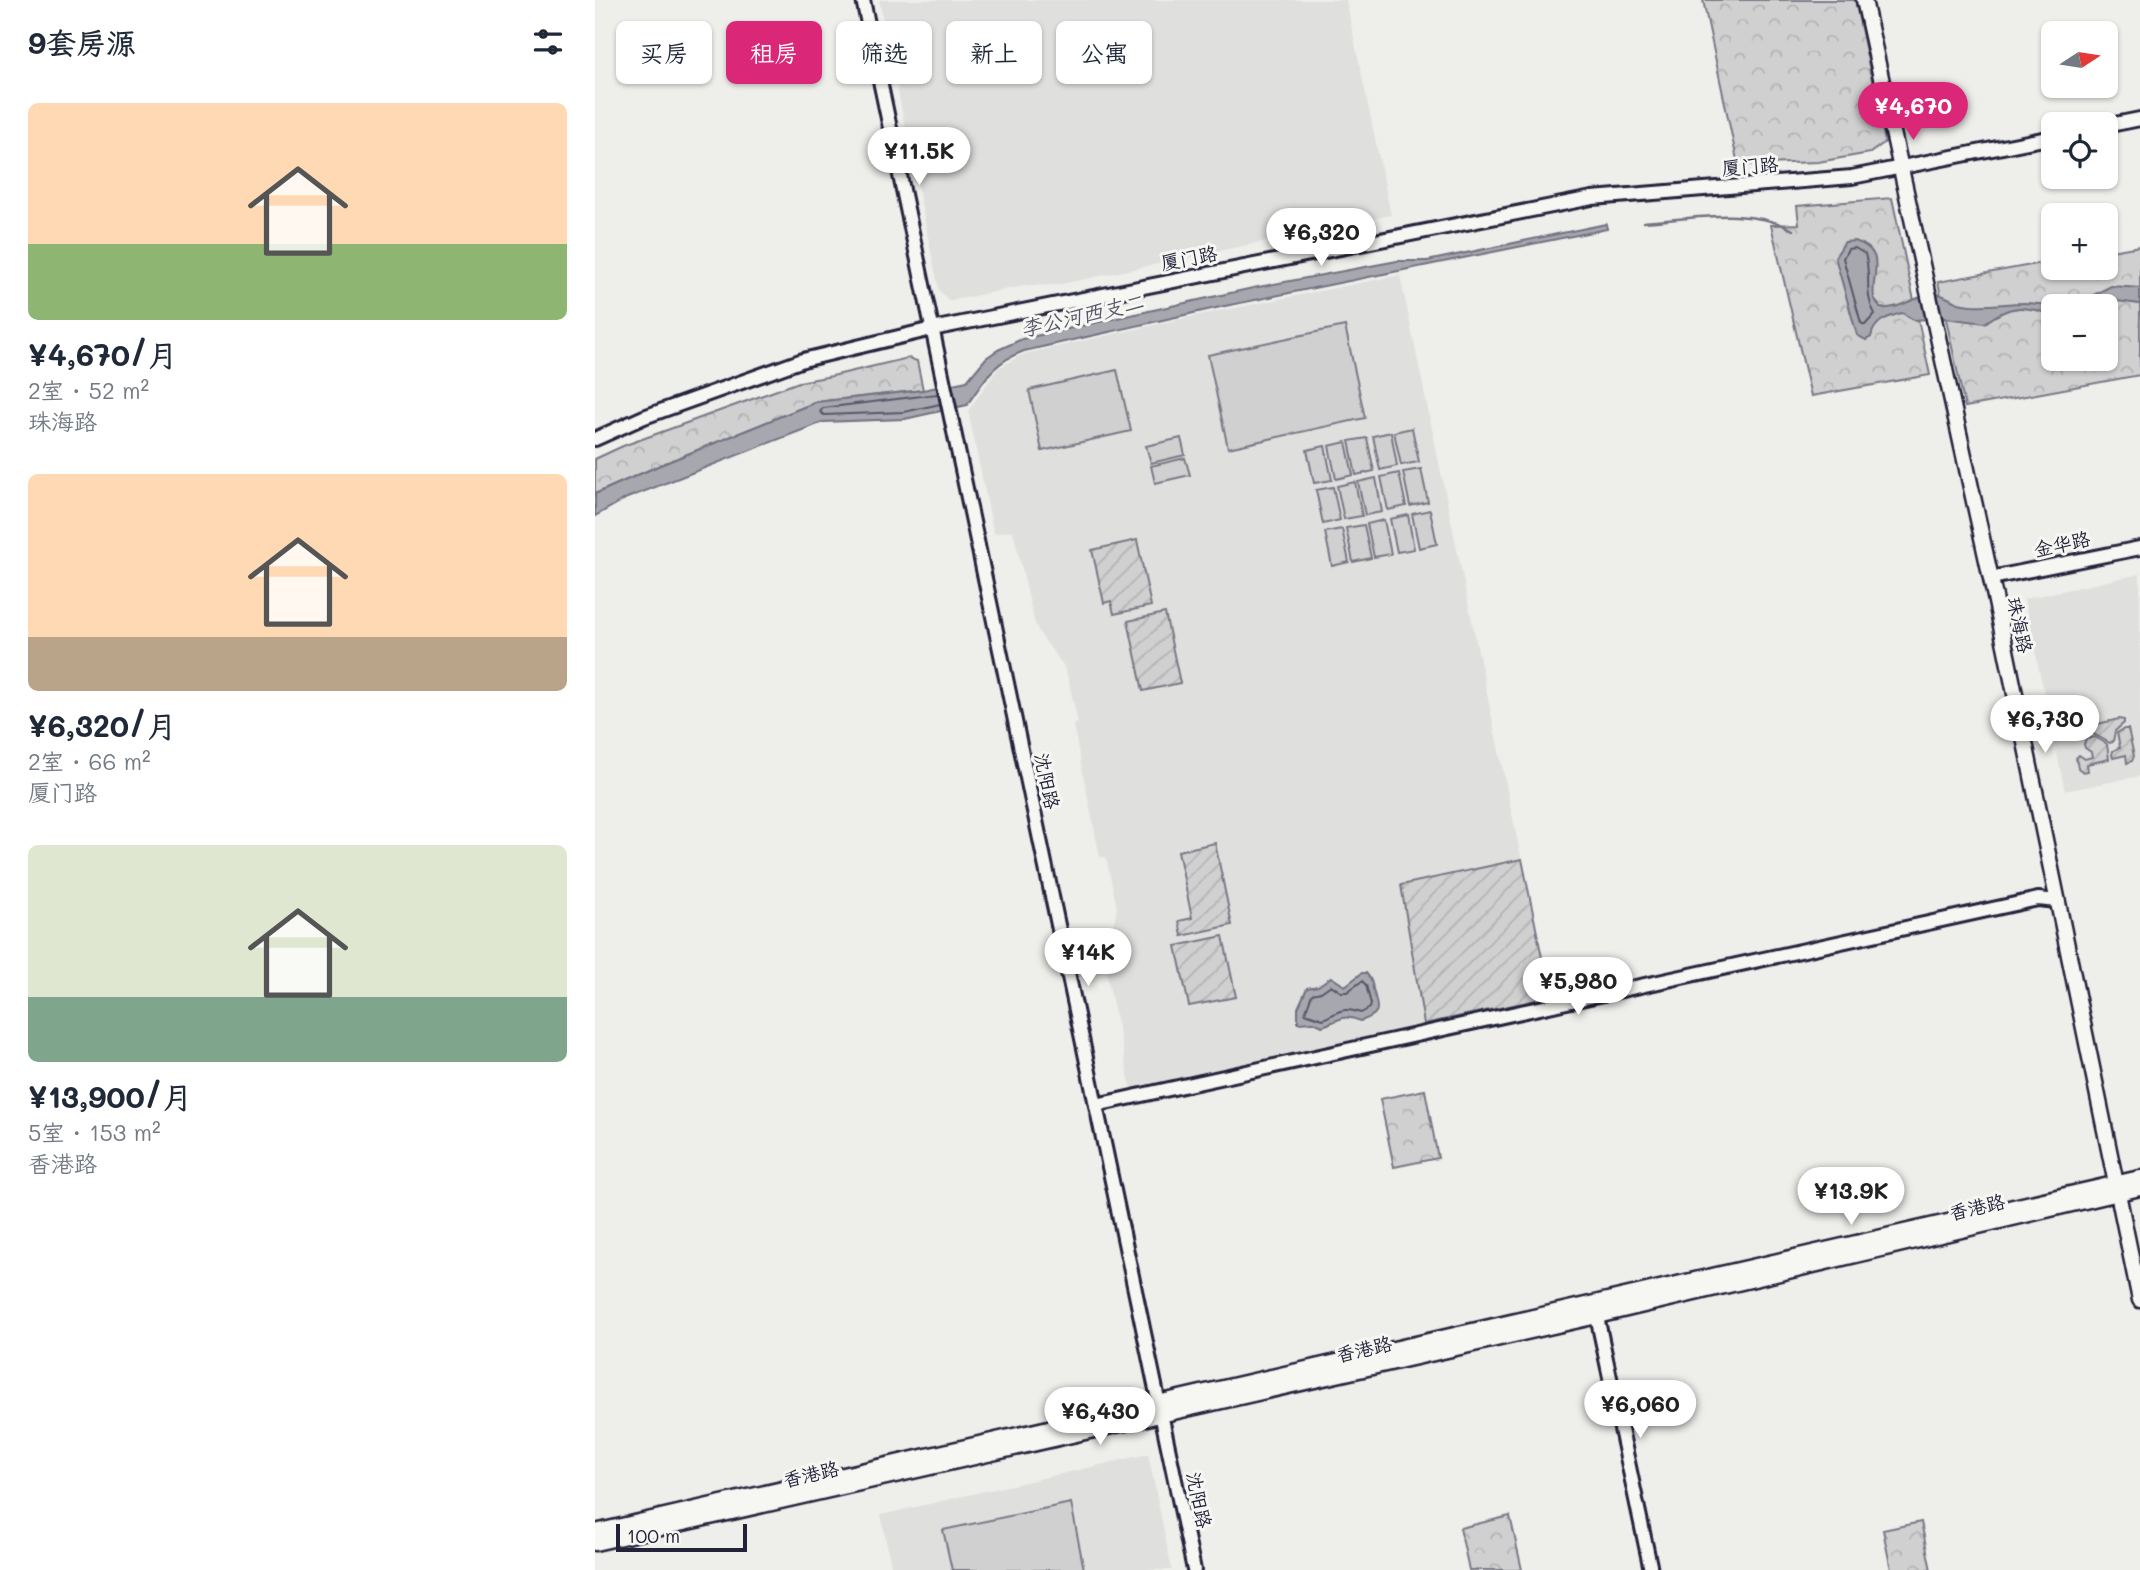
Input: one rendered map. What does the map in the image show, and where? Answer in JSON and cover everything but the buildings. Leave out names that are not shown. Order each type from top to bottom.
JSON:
[{"type":"main road","name":"珠海路","points":[[1864,0],[1991,578],[2140,1300]]},
{"type":"main road","name":"香港路","points":[[595,1543],[2116,1188],[2140,1178]]},
{"type":"main road","name":"香港路","points":[[2116,1188],[2140,1188]]},
{"type":"main road","name":"香港路","points":[[595,1532],[1160,1409]]},
{"type":"street","name":"沈阳路","points":[[863,0],[1194,1570]]},
{"type":"street","points":[[2118,123],[2140,119]]},
{"type":"street","name":"厦门路","points":[[595,439],[644,417],[803,360],[932,329],[1592,198],[1852,177],[2041,139]]},
{"type":"street","name":"金华路","points":[[1991,578],[2140,548]]},
{"type":"street","points":[[1096,1105],[2038,899],[2057,901]]},
{"type":"street","points":[[1595,1310],[1651,1570]]},
{"type":"shaded area","points":[[879,0],[1346,0],[1391,215],[1057,285],[1024,286],[949,301],[939,290],[896,84],[932,84],[932,21],[883,21]]},
{"type":"shaded area","points":[[1400,275],[1550,997],[1131,1088],[1108,981],[1107,954],[1117,908],[1106,857],[1100,857],[1073,725],[1078,723],[1068,678],[1063,665],[1040,634],[1034,621],[1013,530],[994,534],[968,411],[998,368],[1024,354],[1199,315]]},
{"type":"shaded area","points":[[2140,574],[2140,776],[2065,791],[2024,599]]},
{"type":"shaded area","points":[[1148,1454],[1172,1570],[892,1570],[881,1515]]},
{"type":"green space","points":[[1703,0],[1855,0],[1885,142],[1870,153],[1818,162],[1738,165]]},
{"type":"green space","points":[[1892,198],[1930,375],[1811,396],[1771,225],[1799,224],[1797,206]]},
{"type":"green space","points":[[2140,246],[2140,375],[1965,407],[1938,282],[2041,263],[2041,280],[2118,280],[2118,250]]},
{"type":"green space","points":[[1345,326],[1365,418],[1228,448],[1208,355]]},
{"type":"green space","points":[[908,358],[917,361],[923,390],[816,402],[595,494],[595,459],[623,446],[799,382]]},
{"type":"green space","points":[[1117,370],[1131,431],[1042,451],[1029,390]]},
{"type":"green space","points":[[1412,428],[1419,462],[1401,465],[1394,432]]},
{"type":"green space","points":[[1391,432],[1397,466],[1380,470],[1373,436]]},
{"type":"green space","points":[[1181,438],[1185,455],[1151,463],[1146,446]]},
{"type":"green space","points":[[1367,438],[1374,471],[1356,475],[1349,441]]},
{"type":"green space","points":[[1346,442],[1353,475],[1336,479],[1329,446]]},
{"type":"green space","points":[[1325,446],[1332,480],[1314,483],[1307,450]]},
{"type":"green space","points":[[1185,458],[1190,475],[1155,483],[1151,466]]},
{"type":"green space","points":[[1421,469],[1428,502],[1410,506],[1403,472]]},
{"type":"green space","points":[[1399,473],[1406,506],[1388,510],[1381,477]]},
{"type":"green space","points":[[1376,478],[1382,512],[1365,515],[1358,482]]},
{"type":"green space","points":[[1355,482],[1362,516],[1344,519],[1337,486]]},
{"type":"green space","points":[[1333,487],[1340,520],[1323,524],[1316,490]]},
{"type":"green space","points":[[1430,510],[1437,544],[1419,548],[1412,514]]},
{"type":"green space","points":[[1408,515],[1414,549],[1397,552],[1390,519]]},
{"type":"green space","points":[[1384,520],[1391,554],[1374,557],[1367,524]]},
{"type":"green space","points":[[1364,525],[1371,558],[1353,562],[1346,528]]},
{"type":"green space","points":[[1342,529],[1349,562],[1332,566],[1325,532]]},
{"type":"green space","points":[[1137,540],[1151,606],[1114,614],[1111,601],[1104,603],[1092,550]]},
{"type":"green space","points":[[1165,613],[1180,683],[1143,691],[1128,621]]},
{"type":"green space","points":[[2124,720],[2124,723],[2115,731],[2113,742],[2110,743],[2092,733],[2093,725]]},
{"type":"green space","points":[[2128,729],[2134,756],[2132,761],[2127,763],[2126,755],[2113,758],[2112,755],[2113,751],[2120,747],[2117,733]]},
{"type":"green space","points":[[2095,737],[2107,744],[2109,759],[2087,764],[2088,771],[2083,772],[2078,768],[2076,758],[2079,755],[2085,759],[2092,757],[2084,744],[2086,739]]},
{"type":"green space","points":[[1215,843],[1232,925],[1182,936],[1179,921],[1192,918],[1178,851]]},
{"type":"green space","points":[[1522,859],[1550,997],[1424,1024],[1401,885]]},
{"type":"green space","points":[[1223,936],[1236,997],[1189,1006],[1176,946]]},
{"type":"green space","points":[[1425,1090],[1438,1158],[1394,1167],[1380,1099]]},
{"type":"green space","points":[[1071,1503],[1084,1570],[952,1570],[943,1530]]},
{"type":"green space","points":[[1510,1516],[1522,1570],[1469,1570],[1460,1528]]},
{"type":"green space","points":[[1921,1522],[1931,1570],[1891,1570],[1883,1530]]},
{"type":"water","points":[[1606,224],[1607,229],[1225,306],[1024,351],[997,366],[967,405],[905,419],[823,422],[627,498],[595,516],[595,494],[658,466],[816,402],[923,390],[967,381],[986,358],[1022,339],[1253,288],[1397,261],[1427,261]]},
{"type":"water","points":[[1855,241],[1872,251],[1876,265],[1874,298],[1880,308],[1895,307],[1922,296],[1937,294],[1971,305],[2041,305],[2041,312],[2025,308],[2010,309],[1985,323],[1945,318],[1914,320],[1902,313],[1882,320],[1866,340],[1857,335],[1835,257],[1845,242]]},
{"type":"water","points":[[2111,286],[2140,288],[2140,304],[2118,301],[2118,294],[2095,294]]},
{"type":"water","points":[[1362,973],[1366,973],[1372,984],[1377,1005],[1373,1016],[1360,1021],[1344,1018],[1322,1026],[1314,1022],[1298,1023],[1298,1008],[1307,988],[1318,986],[1331,977],[1345,986]]},
{"type":"waterway","name":"李公河西支二","points":[[1644,222],[1740,216],[1758,218],[1793,230]]}]
